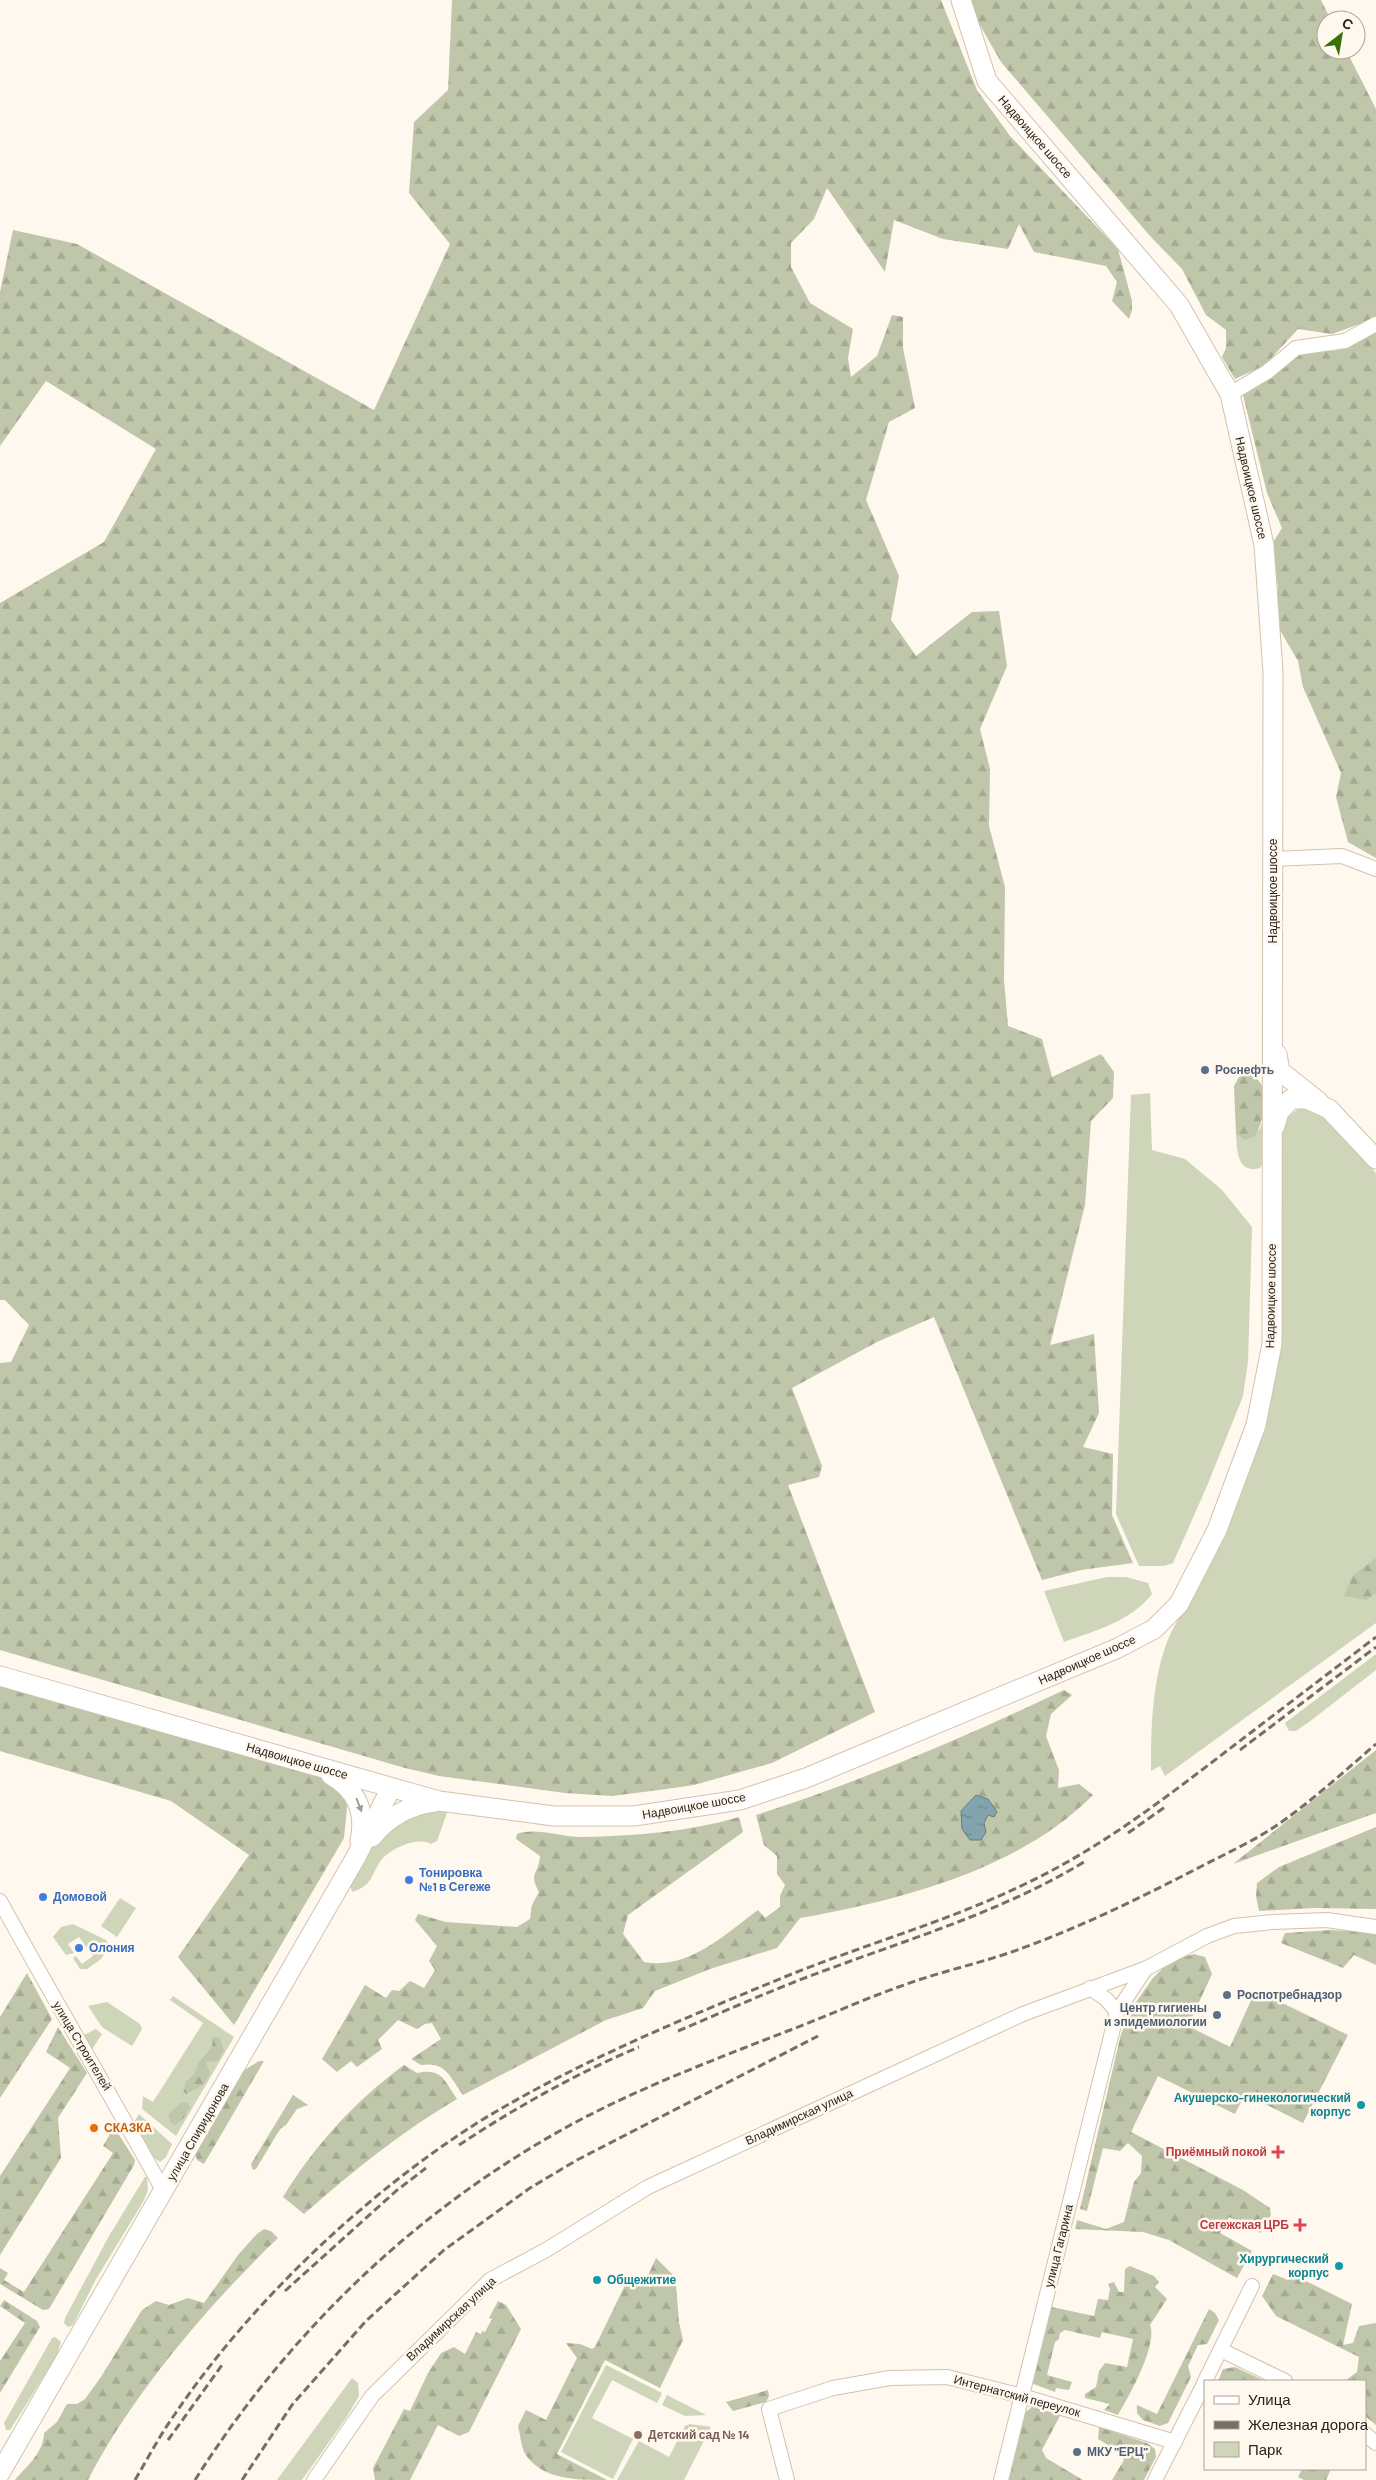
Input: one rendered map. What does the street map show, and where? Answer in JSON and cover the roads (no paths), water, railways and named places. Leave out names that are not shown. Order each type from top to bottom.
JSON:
[{"type":"main road","name":"Надвоицкое шоссе","points":[[0,1676],[439,1801],[554,1816],[624,1816],[740,1800],[816,1774],[1118,1648],[1154,1629],[1179,1604],[1217,1530],[1256,1425],[1272,1344],[1274,672],[1264,545],[1230,394],[1179,305],[987,81],[961,0]]},
{"type":"main road","points":[[1273,1028],[1280,1071],[1329,1109],[1376,1159]]},
{"type":"main road","points":[[1273,1132],[1279,1112],[1291,1099],[1307,1098],[1329,1109]]},
{"type":"main road","points":[[309,1765],[341,1781],[356,1796],[360,1804],[363,1822],[356,1857]]},
{"type":"main road","name":"улица Спиридонова","points":[[0,2473],[356,1857],[391,1788]]},
{"type":"main road","points":[[356,1857],[375,1833],[395,1814],[417,1804],[439,1801]]},
{"type":"street","points":[[1230,394],[1267,372],[1296,348],[1345,341],[1376,324]]},
{"type":"street","points":[[1273,859],[1342,856],[1376,869]]},
{"type":"street","name":"улица Строителей","points":[[0,1901],[61,2013],[109,2090],[164,2190]]},
{"type":"street","name":"Владимирская улица","points":[[314,2480],[372,2396],[490,2280],[546,2250],[648,2187],[1023,2014],[1147,1968],[1207,1936],[1234,1926],[1326,1920],[1376,1927]]},
{"type":"street","name":"улица Гагарина","points":[[1001,2480],[1117,2012],[1147,1968]]},
{"type":"street","points":[[1090,1988],[1106,1999],[1117,2012]]},
{"type":"street","points":[[1206,2380],[1252,2286]]},
{"type":"street","points":[[1221,2350],[1283,2380]]},
{"type":"street","name":"Интернатский переулок","points":[[787,2480],[769,2409],[833,2388],[890,2378],[947,2377],[1022,2396],[1175,2442]]},
{"type":"street","points":[[1155,2480],[1204,2383]]},
{"type":"water","points":[[976,1795],[988,1799],[997,1812],[994,1817],[988,1815],[984,1823],[986,1832],[981,1840],[970,1840],[962,1829],[961,1811]]},
{"type":"railway","points":[[135,2480],[159,2438],[205,2373],[274,2292],[352,2217],[393,2183],[477,2123],[513,2102],[626,2044],[812,1966],[935,1922],[995,1898],[1050,1871],[1098,1844],[1144,1813],[1376,1637]]},
{"type":"railway","points":[[1240,1750],[1376,1647]]},
{"type":"railway","points":[[195,2480],[267,2380],[307,2333],[349,2289],[394,2248],[442,2209],[492,2173],[544,2140],[632,2094],[693,2068],[889,1990],[1006,1954],[1043,1940],[1135,1900],[1273,1828],[1319,1793],[1376,1744]]},
{"type":"railway","points":[[1128,1833],[1165,1807]]},
{"type":"railway","points":[[678,2031],[791,1983],[991,1909],[1054,1879],[1084,1862]]},
{"type":"railway","points":[[242,2480],[292,2405],[366,2321],[444,2250],[530,2188],[577,2160],[818,2036]]},
{"type":"railway","points":[[459,2145],[547,2092],[639,2047]]},
{"type":"railway","points":[[285,2291],[396,2191],[426,2168]]},
{"type":"railway","points":[[168,2440],[222,2365]]},
{"type":"place","name":"Роснефть","points":[[1205,1070]]},
{"type":"place","name":"Тонировка №1 в Сегеже","points":[[409,1880]]},
{"type":"place","name":"Домовой","points":[[43,1897]]},
{"type":"place","name":"Олония","points":[[79,1948]]},
{"type":"place","name":"Роспотребнадзор","points":[[1227,1995]]},
{"type":"place","name":"Центр гигиены и эпидемиологии","points":[[1217,2015]]},
{"type":"place","name":"Акушерско-гинекологический корпус","points":[[1361,2105]]},
{"type":"place","name":"СКАЗКА","points":[[94,2128]]},
{"type":"place","name":"Приёмный покой","points":[[1278,2152]]},
{"type":"place","name":"Сегежская ЦРБ","points":[[1300,2225]]},
{"type":"place","name":"Хирургический корпус","points":[[1339,2266]]},
{"type":"place","name":"Общежитие","points":[[597,2280]]},
{"type":"place","name":"Детский сад № 14","points":[[638,2435]]},
{"type":"place","name":"МКУ \"ЕРЦ\"","points":[[1077,2452]]}]
